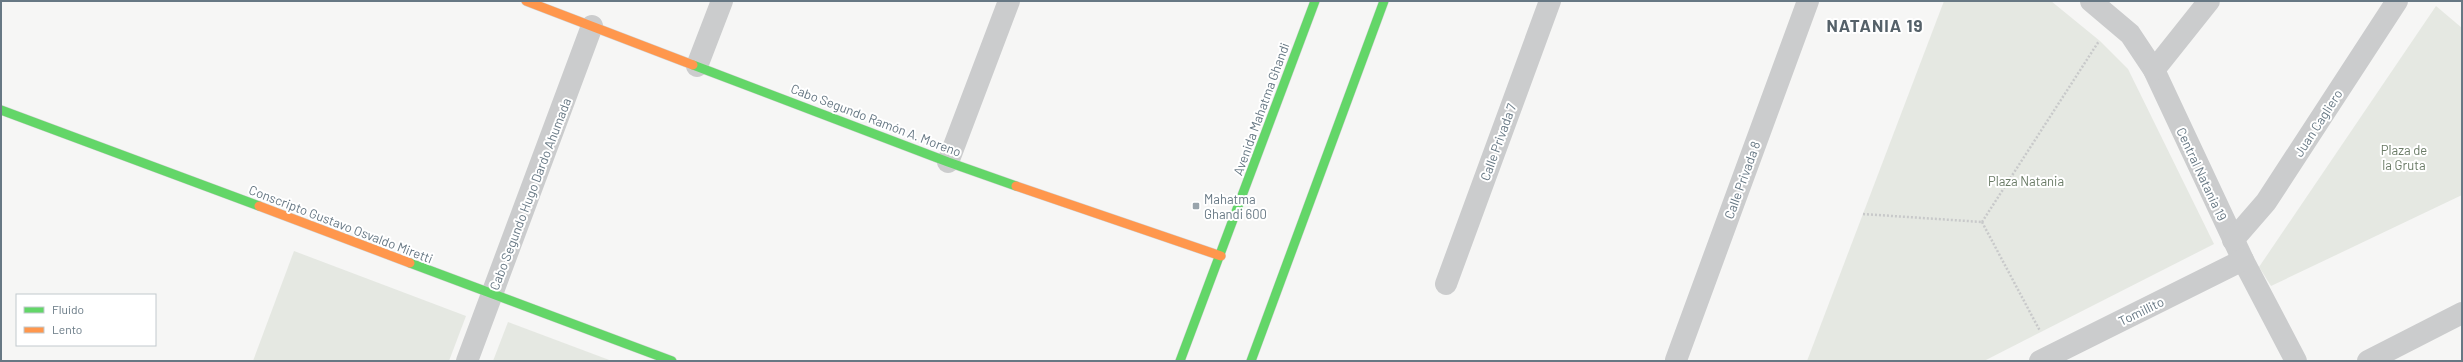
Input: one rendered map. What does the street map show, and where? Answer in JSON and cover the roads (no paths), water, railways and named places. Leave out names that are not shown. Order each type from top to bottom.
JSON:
[{"type":"street","name":"Cabo Segundo Ramón A. Moreno","points":[[526,1],[948,162],[1221,256]]},
{"type":"street","points":[[697,66],[722,1]]},
{"type":"street","points":[[948,162],[1009,1]]},
{"type":"street","name":"Avenida Mahatma Ghandi","points":[[1180,361],[1221,256],[1315,1]]},
{"type":"street","points":[[1251,361],[1384,1]]},
{"type":"street","name":"Calle Privada 7","points":[[1446,284],[1550,1]]},
{"type":"street","name":"Calle Privada 8","points":[[1676,360],[1808,1]]},
{"type":"street","name":"Central Natania 19","points":[[2091,1],[2130,34],[2154,70],[2233,240],[2296,361]]},
{"type":"street","points":[[2154,70],[2209,1]]},
{"type":"street","name":"Juan Cagliero","points":[[2233,240],[2266,202],[2397,1]]},
{"type":"street","name":"Cabo Segundo Hugo Dardo Ahumada","points":[[467,361],[592,26]]},
{"type":"street","name":"Conscripto Gustavo Osvaldo Miretti","points":[[1,110],[492,295],[672,361]]},
{"type":"street","name":"Tomillito","points":[[2046,358],[2243,260]]},
{"type":"street","points":[[2368,361],[2462,313]]},
{"type":"place","name":"Mahatma Ghandi 600","points":[[1196,206]]},
{"type":"district","name":"NATANIA 19","points":[[1875,25]]},
{"type":"park label","name":"Plaza de la Gruta","points":[[2404,158]]},
{"type":"park label","name":"Plaza Natania","points":[[2026,181]]}]
